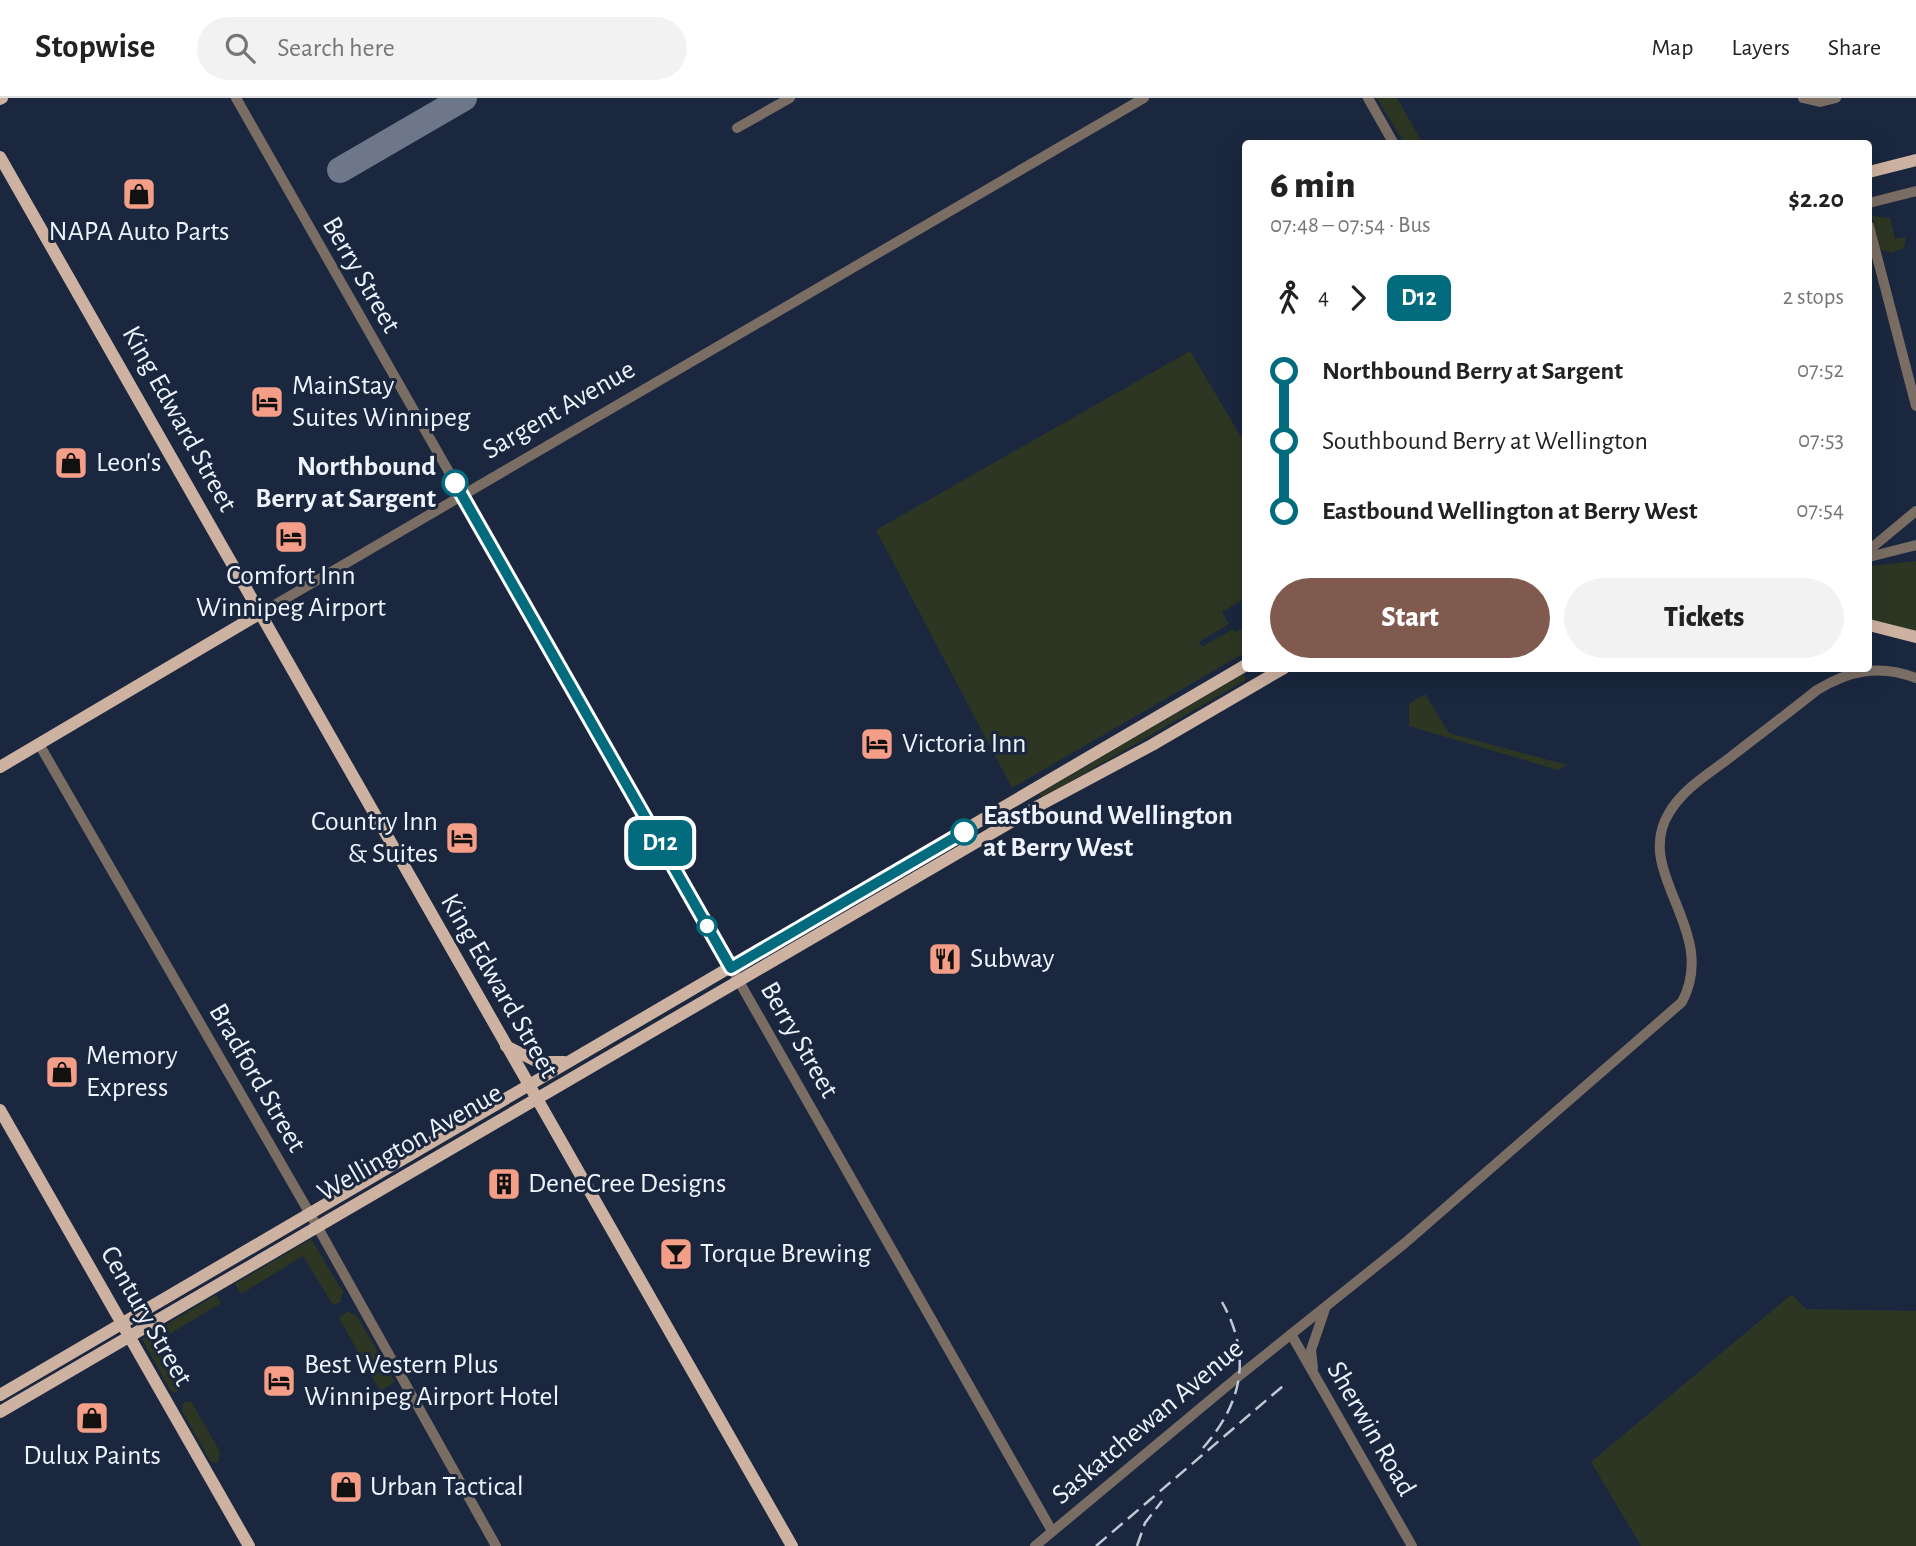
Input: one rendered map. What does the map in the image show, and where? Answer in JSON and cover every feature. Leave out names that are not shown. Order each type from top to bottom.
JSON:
[{"type":"main road","name":"King Edward Street","points":[[0,157],[94,317],[527,1086],[792,1546]]},
{"type":"main road","points":[[1872,171],[1916,159]]},
{"type":"main road","name":"Sargent Avenue","points":[[0,766],[259,614]]},
{"type":"main road","points":[[1872,626],[1916,637]]},
{"type":"main road","name":"Wellington Avenue","points":[[0,1395],[1242,667]]},
{"type":"main road","name":"Wellington Avenue","points":[[0,1412],[1014,820],[1152,746],[1277,672]]},
{"type":"main road","points":[[505,1045],[538,1062],[561,1063],[574,1058]]},
{"type":"main road","name":"Century Street","points":[[0,1110],[249,1546]]},
{"type":"street","name":"Berry Street","points":[[236,98],[346,296],[1052,1531]]},
{"type":"street","points":[[737,128],[790,98]]},
{"type":"street","name":"Sargent Avenue","points":[[259,614],[1132,101],[1144,98]]},
{"type":"street","points":[[1368,98],[1392,140]]},
{"type":"street","points":[[1803,98],[1820,102],[1836,98]]},
{"type":"street","points":[[1872,202],[1916,191]]},
{"type":"street","points":[[1872,238],[1916,407]]},
{"type":"street","points":[[1872,548],[1916,511]]},
{"type":"street","points":[[1872,556],[1915,545]]},
{"type":"street","name":"Saskatchewan Avenue","points":[[1872,669],[1916,678]]},
{"type":"street","name":"Saskatchewan Avenue","points":[[1035,1546],[1405,1243],[1682,1002],[1693,971],[1691,939],[1664,870],[1660,851],[1664,824],[1675,804],[1706,776],[1829,682],[1856,672]]},
{"type":"street","name":"Bradford Street","points":[[39,744],[317,1226],[496,1546]]},
{"type":"street","points":[[1007,807],[1014,820]]},
{"type":"street","points":[[857,894],[865,907]]},
{"type":"street","points":[[442,1135],[450,1147]]},
{"type":"street","points":[[1315,1376],[1311,1350],[1325,1307]]},
{"type":"street","name":"Sherwin Road","points":[[1291,1334],[1412,1546]]},
{"type":"green space","points":[[1377,98],[1397,98],[1421,140],[1402,140]]},
{"type":"green space","points":[[1872,216],[1890,218],[1895,239],[1906,237],[1904,248],[1891,253],[1880,249]]},
{"type":"green space","points":[[1190,351],[1242,438],[1242,600],[1222,612],[1229,624],[1199,642],[1202,647],[1233,629],[1235,632],[1242,629],[1242,654],[1012,788],[876,530]]},
{"type":"green space","points":[[1916,561],[1916,632],[1872,620],[1872,566]]},
{"type":"green space","points":[[1243,674],[1246,680],[1042,798],[1039,794]]},
{"type":"green space","points":[[1425,694],[1449,733],[1567,765],[1558,770],[1409,726],[1409,704]]},
{"type":"green space","points":[[311,1239],[343,1292],[340,1302],[333,1305],[303,1256],[241,1294],[235,1284]]},
{"type":"green space","points":[[1792,1294],[1806,1309],[1916,1311],[1916,1546],[1641,1546],[1591,1462]]},
{"type":"green space","points":[[216,1295],[221,1303],[158,1341],[183,1386],[175,1393],[170,1390],[142,1339]]},
{"type":"green space","points":[[348,1311],[357,1316],[395,1382],[380,1391],[339,1318]]},
{"type":"green space","points":[[191,1401],[220,1452],[218,1463],[211,1462],[182,1411],[183,1403]]},
{"type":"taxiway","points":[[340,170],[464,98]]},
{"type":"railway","points":[[1203,1448],[1227,1413],[1239,1378],[1237,1341],[1222,1302]]},
{"type":"railway","points":[[1096,1546],[1283,1386]]},
{"type":"railway","points":[[1137,1546],[1145,1523],[1162,1501]]},
{"type":"bus line","name":"D12","points":[[455,483],[731,968],[964,832]]},
{"type":"place","name":"NAPA Auto Parts","points":[[139,194]]},
{"type":"place","name":"MainStay Suites Winnipeg","points":[[267,402]]},
{"type":"place","name":"Leon's","points":[[71,463]]},
{"type":"place","name":"Northbound Berry at Sargent","points":[[455,483]]},
{"type":"place","name":"Comfort Inn Winnipeg Airport","points":[[291,537]]},
{"type":"place","name":"Victoria Inn","points":[[877,744]]},
{"type":"place","name":"Eastbound Wellington at Berry West","points":[[964,832]]},
{"type":"place","name":"Country Inn & Suites","points":[[462,838]]},
{"type":"place","name":"Subway","points":[[945,959]]},
{"type":"place","name":"Memory Express","points":[[62,1072]]},
{"type":"place","name":"DeneCree Designs","points":[[504,1184]]},
{"type":"place","name":"Torque Brewing","points":[[676,1254]]},
{"type":"place","name":"Best Western Plus Winnipeg Airport Hotel","points":[[279,1381]]},
{"type":"place","name":"Dulux Paints","points":[[92,1418]]},
{"type":"place","name":"Urban Tactical","points":[[346,1487]]}]
